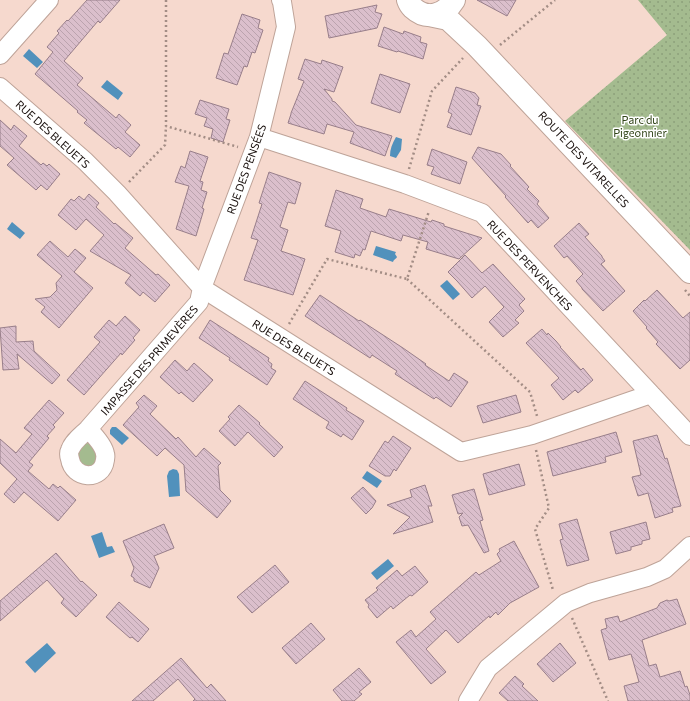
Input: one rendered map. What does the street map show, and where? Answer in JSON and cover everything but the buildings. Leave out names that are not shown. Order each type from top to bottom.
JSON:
[{"type":"main road","name":"ROUTE DES VITARELLES","points":[[408,0],[412,8],[420,13],[448,20],[477,46],[690,272]]},
{"type":"main road","name":"ROUTE DES VITARELLES","points":[[454,1],[477,46]]},
{"type":"main road","points":[[429,15],[438,14],[446,10],[454,1]]},
{"type":"street","points":[[0,55],[49,0]]},
{"type":"street","name":"RUE DES PENSÉES","points":[[202,288],[256,144],[286,27],[281,0]]},
{"type":"street","name":"RUE DES BLEUETS","points":[[0,87],[85,161],[117,193],[202,288],[461,452],[532,435],[650,394]]},
{"type":"street","name":"RUE DES PERVENCHES","points":[[256,144],[405,184],[482,213],[690,436]]},
{"type":"street","name":"IMPASSE DES PRIMEVÈRES","points":[[88,429],[199,302],[202,288]]},
{"type":"street","points":[[468,701],[488,668],[566,603],[590,593],[647,578],[665,569],[690,546]]},
{"type":"path","points":[[117,193],[166,146],[166,0]]},
{"type":"path","points":[[499,46],[555,0]]},
{"type":"path","points":[[405,184],[432,91],[465,56],[477,46]]},
{"type":"path","points":[[166,126],[256,144]]},
{"type":"path","points":[[407,279],[433,195]]},
{"type":"path","points":[[280,338],[327,259],[407,279],[530,392],[537,417],[532,435],[549,508],[534,529],[553,590],[566,603],[608,701]]},
{"type":"green space","name":"Parc du Pigeonnier","points":[[638,0],[690,0],[690,250],[565,121],[667,35]]},
{"type":"green space","points":[[88,443],[95,446],[99,462],[84,469],[75,452],[84,444]]},
{"type":"water","points":[[29,49],[43,62],[37,68],[23,56]]},
{"type":"water","points":[[107,80],[123,93],[118,100],[101,87]]},
{"type":"water","points":[[396,137],[402,139],[401,150],[396,158],[390,156],[390,151]]},
{"type":"water","points":[[12,222],[25,233],[20,239],[7,229]]},
{"type":"water","points":[[376,246],[396,252],[395,254],[397,257],[393,262],[373,255]]},
{"type":"water","points":[[447,280],[460,294],[453,300],[440,286]]},
{"type":"water","points":[[112,427],[116,427],[129,438],[122,445],[110,434]]},
{"type":"water","points":[[173,469],[177,470],[179,474],[180,496],[169,497],[167,476],[169,471]]},
{"type":"water","points":[[367,471],[382,481],[377,488],[362,478]]},
{"type":"water","points":[[102,532],[107,547],[112,546],[115,552],[99,558],[91,536]]},
{"type":"water","points":[[388,559],[394,566],[377,580],[371,573]]},
{"type":"water","points":[[47,643],[56,653],[35,673],[25,662]]}]
